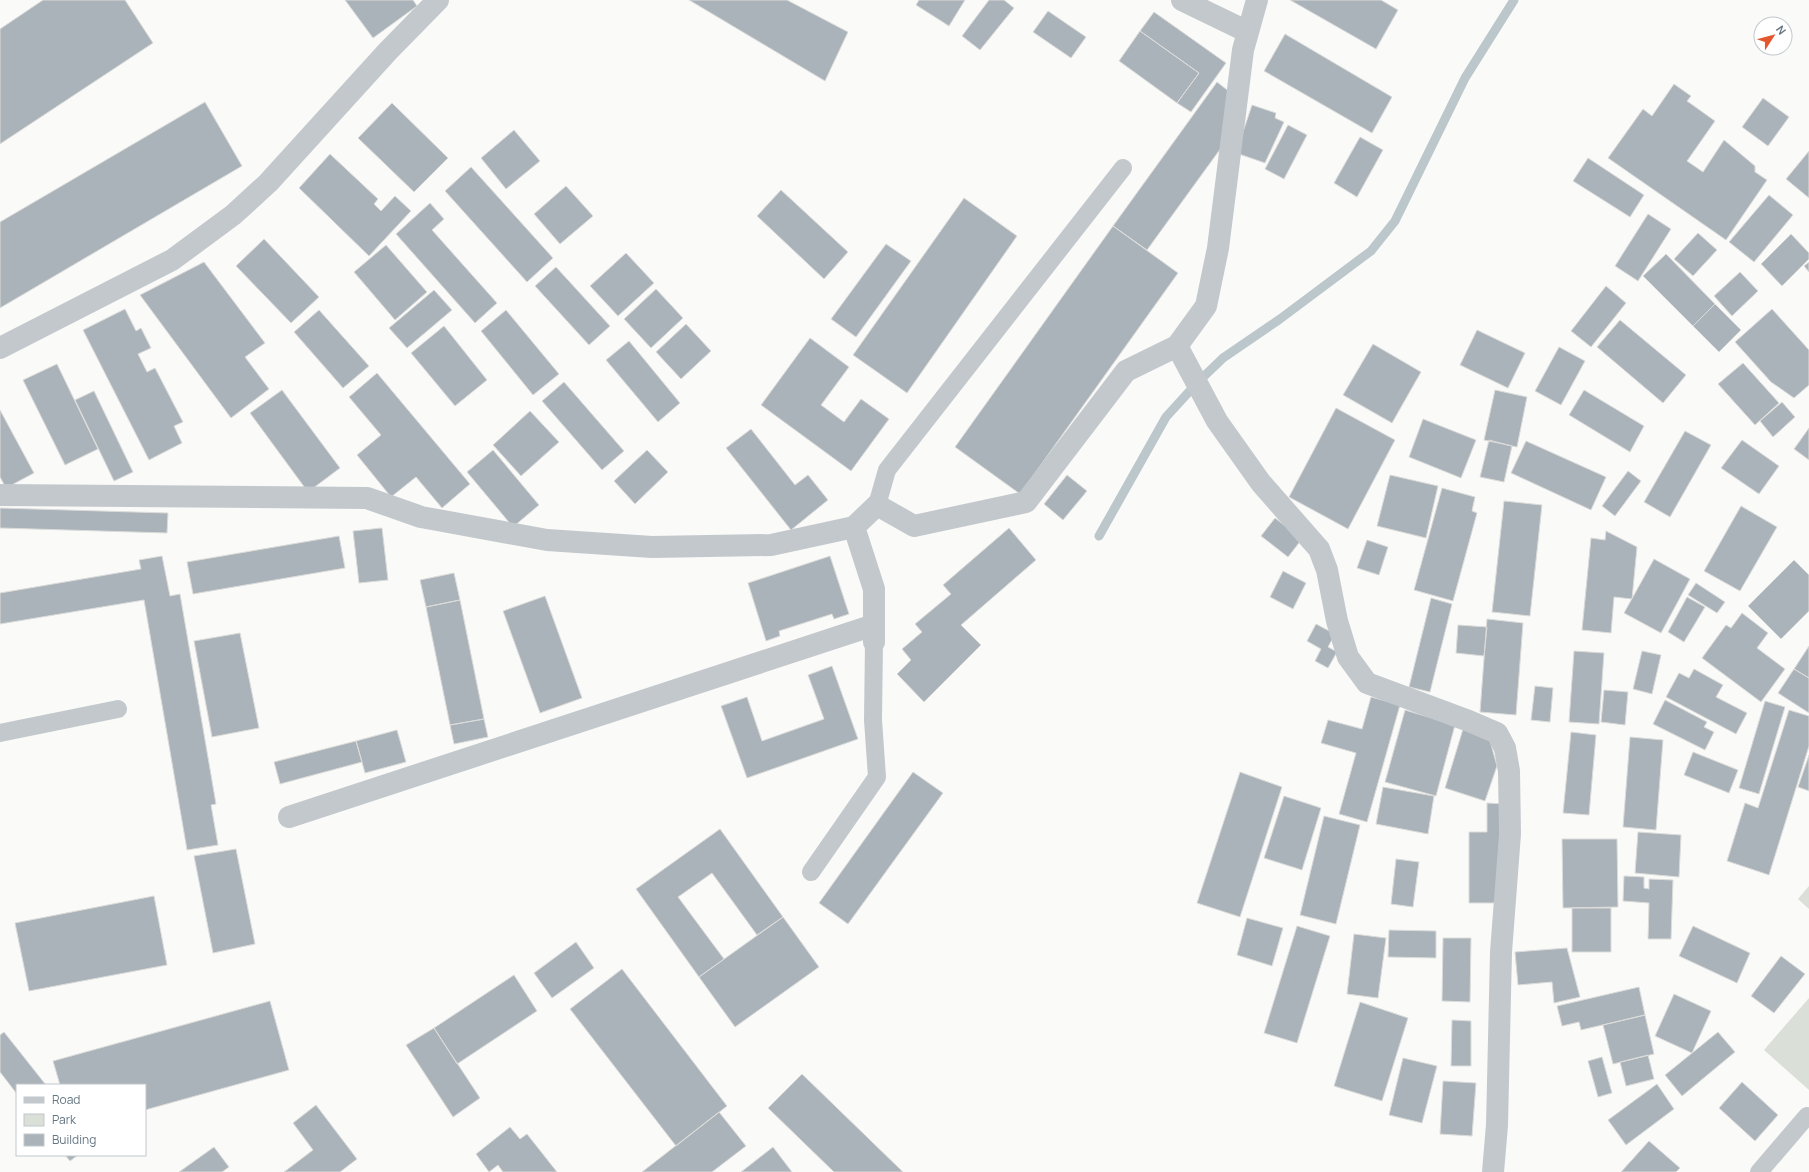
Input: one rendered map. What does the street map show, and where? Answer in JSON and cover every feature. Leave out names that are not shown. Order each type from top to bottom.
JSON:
[{"type":"street","points":[[0,348],[172,260],[233,215],[268,183],[388,51],[438,0]]},
{"type":"street","points":[[1182,0],[1248,32]]},
{"type":"street","points":[[0,494],[367,498],[421,517],[547,540],[652,547],[771,545],[854,527],[877,504],[914,526],[1026,502],[1126,371],[1177,346],[1206,306],[1218,248],[1243,50],[1257,0]]},
{"type":"street","points":[[1177,346],[1217,420],[1261,483],[1319,549],[1327,570],[1337,621],[1348,657],[1367,684],[1469,721],[1497,733],[1505,748],[1509,772],[1510,834],[1501,952],[1498,1125],[1493,1172]]},
{"type":"street","points":[[289,817],[874,634],[874,589],[854,527]]},
{"type":"lane","points":[[877,504],[887,470],[1123,168]]},
{"type":"lane","points":[[811,872],[877,777],[873,720],[874,634]]},
{"type":"lane","points":[[0,733],[118,709]]},
{"type":"lane","points":[[1759,1172],[1807,1116],[1809,1118]]},
{"type":"green space","points":[[1809,886],[1809,909],[1798,899]]},
{"type":"green space","points":[[1809,998],[1809,1090],[1764,1050]]},
{"type":"building","points":[[43,0],[125,0],[153,43],[0,144],[0,29]]},
{"type":"building","points":[[345,0],[413,0],[417,6],[373,38]]},
{"type":"building","points":[[689,0],[787,0],[848,32],[825,81]]},
{"type":"building","points":[[919,0],[965,0],[949,26],[916,5]]},
{"type":"building","points":[[989,0],[1004,0],[1014,8],[980,50],[962,36]]},
{"type":"building","points":[[1290,0],[1381,0],[1398,10],[1376,49]]},
{"type":"building","points":[[1048,11],[1086,37],[1071,58],[1033,32]]},
{"type":"building","points":[[1154,12],[1226,63],[1191,112],[1177,103],[1199,73],[1140,31]]},
{"type":"building","points":[[1140,31],[1199,73],[1177,103],[1119,61]]},
{"type":"building","points":[[1285,34],[1392,97],[1372,133],[1264,71]]},
{"type":"building","points":[[1217,82],[1231,93],[1221,148],[1147,250],[1113,226]]},
{"type":"building","points":[[1674,84],[1691,96],[1687,101],[1715,121],[1687,161],[1703,172],[1724,140],[1755,166],[1755,172],[1767,180],[1726,240],[1608,158],[1643,109],[1652,116]]},
{"type":"building","points":[[1763,98],[1789,117],[1768,146],[1742,127]]},
{"type":"building","points":[[205,102],[242,166],[0,308],[0,222]]},
{"type":"building","points":[[392,103],[448,158],[414,192],[358,138]]},
{"type":"building","points":[[1252,105],[1276,113],[1275,118],[1284,122],[1265,163],[1236,153]]},
{"type":"building","points":[[1288,125],[1307,135],[1284,179],[1265,169]]},
{"type":"building","points":[[514,130],[540,161],[506,189],[481,158]]},
{"type":"building","points":[[1360,137],[1383,150],[1357,197],[1334,183]]},
{"type":"building","points":[[1809,151],[1809,198],[1786,179]]},
{"type":"building","points":[[330,154],[378,199],[374,204],[381,211],[395,196],[411,211],[369,256],[299,188]]},
{"type":"building","points":[[1588,158],[1644,195],[1630,217],[1573,181]]},
{"type":"building","points":[[471,167],[553,258],[527,282],[445,191]]},
{"type":"building","points":[[566,186],[593,216],[560,244],[534,214]]},
{"type":"building","points":[[781,190],[848,252],[824,279],[757,216]]},
{"type":"building","points":[[1769,195],[1793,215],[1754,262],[1729,242]]},
{"type":"building","points":[[964,198],[1017,236],[907,393],[853,355]]},
{"type":"building","points":[[430,203],[444,219],[432,230],[497,303],[475,323],[396,234]]},
{"type":"building","points":[[1648,214],[1671,229],[1638,281],[1615,266]]},
{"type":"building","points":[[1113,226],[1178,273],[1020,494],[955,447]]},
{"type":"building","points":[[1698,233],[1717,250],[1693,276],[1674,259]]},
{"type":"building","points":[[1791,234],[1809,253],[1809,259],[1782,286],[1761,264]]},
{"type":"building","points":[[264,239],[319,297],[291,323],[236,266]]},
{"type":"building","points":[[886,244],[911,261],[856,337],[831,319]]},
{"type":"building","points":[[386,245],[427,292],[395,320],[354,272]]},
{"type":"building","points":[[626,253],[654,283],[618,316],[590,286]]},
{"type":"building","points":[[1666,254],[1715,304],[1693,326],[1643,276]]},
{"type":"building","points":[[204,262],[265,343],[245,357],[269,389],[231,418],[140,295]]},
{"type":"building","points":[[1809,262],[1809,272],[1804,266]]},
{"type":"building","points":[[556,267],[610,326],[589,345],[535,286]]},
{"type":"building","points":[[1740,272],[1758,291],[1732,316],[1714,296]]},
{"type":"building","points":[[1606,286],[1626,303],[1591,347],[1571,331]]},
{"type":"building","points":[[656,289],[683,318],[651,348],[624,319]]},
{"type":"building","points":[[434,290],[452,310],[407,348],[389,328]]},
{"type":"building","points":[[1715,304],[1741,330],[1719,352],[1693,326]]},
{"type":"building","points":[[125,309],[136,331],[141,328],[151,348],[138,354],[147,372],[155,368],[183,422],[174,426],[182,443],[149,460],[83,330]]},
{"type":"building","points":[[1772,309],[1809,350],[1809,385],[1794,398],[1771,382],[1735,342]]},
{"type":"building","points":[[319,310],[369,366],[343,388],[294,332]]},
{"type":"building","points":[[506,310],[559,374],[533,395],[481,331]]},
{"type":"building","points":[[1620,320],[1686,375],[1663,403],[1597,347]]},
{"type":"building","points":[[686,324],[711,351],[681,379],[656,352]]},
{"type":"building","points":[[444,326],[487,380],[455,406],[411,353]]},
{"type":"building","points":[[1477,330],[1525,353],[1508,388],[1460,365]]},
{"type":"building","points":[[810,338],[849,367],[821,405],[844,422],[861,399],[889,419],[851,471],[761,405]]},
{"type":"building","points":[[629,341],[680,403],[658,422],[606,360]]},
{"type":"building","points":[[1373,344],[1421,372],[1392,423],[1343,395]]},
{"type":"building","points":[[1559,347],[1585,361],[1561,405],[1535,391]]},
{"type":"building","points":[[1743,363],[1779,403],[1755,425],[1718,384]]},
{"type":"building","points":[[57,364],[98,449],[65,465],[23,380]]},
{"type":"building","points":[[377,373],[470,484],[442,508],[416,477],[391,497],[357,455],[381,435],[349,397]]},
{"type":"building","points":[[564,382],[624,451],[602,470],[542,401]]},
{"type":"building","points":[[282,390],[340,468],[308,492],[250,413]]},
{"type":"building","points":[[1495,390],[1527,397],[1517,447],[1484,440]]},
{"type":"building","points":[[1584,390],[1644,426],[1630,452],[1569,415]]},
{"type":"building","points":[[94,391],[133,472],[114,481],[75,400]]},
{"type":"building","points":[[1782,402],[1795,417],[1773,437],[1760,421]]},
{"type":"building","points":[[1336,408],[1395,440],[1348,529],[1289,497]]},
{"type":"building","points":[[0,410],[34,473],[6,488],[0,477]]},
{"type":"building","points":[[530,411],[559,442],[521,476],[493,445]]},
{"type":"building","points":[[1423,419],[1476,440],[1461,478],[1409,457]]},
{"type":"building","points":[[1809,428],[1809,460],[1794,449]]},
{"type":"building","points":[[751,429],[795,485],[808,475],[828,500],[791,530],[726,448]]},
{"type":"building","points":[[1685,431],[1711,445],[1670,517],[1644,502]]},
{"type":"building","points":[[1489,440],[1512,446],[1504,482],[1480,477]]},
{"type":"building","points":[[1742,440],[1779,466],[1759,494],[1721,468]]},
{"type":"building","points":[[1526,441],[1606,477],[1591,510],[1511,473]]},
{"type":"building","points":[[493,450],[539,505],[513,527],[467,472]]},
{"type":"building","points":[[647,450],[668,472],[635,504],[614,481]]},
{"type":"building","points":[[1628,471],[1641,481],[1615,516],[1602,506]]},
{"type":"building","points":[[1067,475],[1087,491],[1063,520],[1044,504]]},
{"type":"building","points":[[1390,475],[1438,486],[1426,538],[1377,526]]},
{"type":"building","points":[[1442,488],[1475,497],[1472,511],[1477,513],[1453,601],[1414,590]]},
{"type":"building","points":[[1504,501],[1542,505],[1530,616],[1492,612]]},
{"type":"building","points":[[1741,506],[1777,527],[1740,591],[1704,571]]},
{"type":"building","points":[[0,508],[168,513],[167,533],[0,528]]},
{"type":"building","points":[[1275,518],[1302,539],[1288,557],[1261,536]]},
{"type":"building","points":[[382,528],[388,580],[359,583],[353,531]]},
{"type":"building","points":[[1009,528],[1036,560],[961,625],[981,645],[924,702],[897,674],[911,660],[902,649],[922,632],[915,624],[951,594],[943,585]]},
{"type":"building","points":[[1606,531],[1637,547],[1632,599],[1614,597],[1611,633],[1582,630],[1591,538],[1605,540]]},
{"type":"building","points":[[339,536],[345,568],[193,594],[187,562]]},
{"type":"building","points":[[1367,540],[1388,547],[1379,575],[1357,568]]},
{"type":"building","points":[[162,556],[170,596],[180,594],[216,804],[211,805],[218,845],[187,850],[144,600],[0,624],[0,593],[141,569],[139,560]]},
{"type":"building","points":[[830,556],[849,614],[834,619],[832,614],[779,631],[780,636],[766,641],[748,583]]},
{"type":"building","points":[[1654,559],[1690,579],[1661,633],[1624,613]]},
{"type":"building","points":[[1794,560],[1809,575],[1809,611],[1781,639],[1748,606]]},
{"type":"building","points":[[1283,571],[1306,583],[1293,609],[1270,597]]},
{"type":"building","points":[[454,573],[460,600],[426,607],[420,580]]},
{"type":"building","points":[[1696,583],[1725,602],[1717,613],[1688,595]]},
{"type":"building","points":[[545,596],[582,698],[540,713],[503,611]]},
{"type":"building","points":[[1687,597],[1705,607],[1684,642],[1668,632]]},
{"type":"building","points":[[1431,598],[1452,604],[1430,692],[1409,687]]},
{"type":"building","points":[[460,600],[484,719],[450,725],[426,607]]},
{"type":"building","points":[[1742,613],[1768,633],[1757,648],[1785,669],[1761,702],[1702,658],[1726,625],[1731,628]]},
{"type":"building","points":[[1487,619],[1523,623],[1516,715],[1480,712]]},
{"type":"building","points":[[1316,624],[1335,634],[1328,647],[1337,652],[1328,668],[1315,661],[1321,649],[1307,641]]},
{"type":"building","points":[[1458,625],[1487,627],[1484,656],[1456,653]]},
{"type":"building","points":[[240,633],[259,728],[212,737],[194,641]]},
{"type":"building","points":[[1809,646],[1809,678],[1794,669]]},
{"type":"building","points":[[1574,651],[1604,653],[1599,724],[1569,722]]},
{"type":"building","points":[[1642,651],[1661,655],[1652,694],[1633,689]]},
{"type":"building","points":[[832,666],[858,739],[747,778],[721,706],[747,697],[762,741],[824,719],[808,675]]},
{"type":"building","points":[[1694,669],[1723,685],[1716,697],[1747,713],[1736,734],[1666,697],[1679,673],[1689,678]]},
{"type":"building","points":[[1794,669],[1809,678],[1809,713],[1778,693]]},
{"type":"building","points":[[1535,686],[1553,688],[1550,722],[1531,720]]},
{"type":"building","points":[[1604,690],[1628,692],[1625,725],[1601,722]]},
{"type":"building","points":[[1371,697],[1400,705],[1367,822],[1339,814],[1356,753],[1321,743],[1328,720],[1362,729]]},
{"type":"building","points":[[1665,700],[1707,722],[1704,727],[1714,732],[1705,750],[1653,724]]},
{"type":"building","points":[[1765,701],[1785,707],[1759,794],[1739,788]]},
{"type":"building","points":[[1405,710],[1455,725],[1436,796],[1385,782]]},
{"type":"building","points":[[1789,710],[1809,716],[1809,746],[1769,875],[1727,861],[1745,803],[1758,808]]},
{"type":"building","points":[[484,719],[488,737],[454,744],[450,725]]},
{"type":"building","points":[[1463,729],[1489,737],[1497,766],[1485,801],[1445,788]]},
{"type":"building","points":[[397,730],[406,762],[365,773],[356,741]]},
{"type":"building","points":[[1571,732],[1596,735],[1589,815],[1563,813]]},
{"type":"building","points":[[1630,737],[1663,740],[1656,830],[1623,827]]},
{"type":"building","points":[[356,741],[362,762],[280,784],[274,762]]},
{"type":"building","points":[[1693,752],[1738,770],[1729,793],[1684,775]]},
{"type":"building","points":[[1809,755],[1809,791],[1798,787]]},
{"type":"building","points":[[913,772],[943,793],[848,924],[819,903]]},
{"type":"building","points":[[1240,772],[1282,787],[1240,917],[1197,903]]},
{"type":"building","points":[[1383,787],[1434,796],[1428,834],[1376,824]]},
{"type":"building","points":[[1284,796],[1321,808],[1302,870],[1264,858]]},
{"type":"building","points":[[1487,803],[1505,804],[1501,903],[1469,903],[1469,832],[1487,832]]},
{"type":"building","points":[[1324,816],[1360,825],[1336,924],[1300,915]]},
{"type":"building","points":[[720,829],[783,917],[757,935],[712,873],[678,897],[724,959],[699,977],[636,889]]},
{"type":"building","points":[[1638,832],[1681,835],[1679,877],[1635,873]]},
{"type":"building","points":[[1562,839],[1617,839],[1618,907],[1563,908]]},
{"type":"building","points":[[236,849],[255,944],[213,953],[194,856]]},
{"type":"building","points":[[1396,859],[1419,862],[1413,907],[1391,904]]},
{"type":"building","points":[[1624,876],[1644,877],[1644,888],[1649,889],[1649,879],[1673,880],[1671,939],[1648,939],[1649,903],[1623,901]]},
{"type":"building","points":[[154,896],[167,965],[29,991],[15,923]]},
{"type":"building","points":[[1572,908],[1611,908],[1611,952],[1572,952]]},
{"type":"building","points":[[783,917],[819,967],[735,1027],[699,977]]},
{"type":"building","points":[[1247,918],[1283,928],[1272,966],[1237,955]]},
{"type":"building","points":[[1297,926],[1330,936],[1297,1043],[1264,1033]]},
{"type":"building","points":[[1693,926],[1750,953],[1737,983],[1679,956]]},
{"type":"building","points":[[1389,930],[1436,931],[1436,958],[1388,957]]},
{"type":"building","points":[[1354,934],[1386,938],[1378,998],[1347,994]]},
{"type":"building","points":[[1443,938],[1471,938],[1470,1002],[1442,1001]]},
{"type":"building","points":[[576,942],[594,968],[552,998],[534,973]]},
{"type":"building","points":[[1567,948],[1580,997],[1554,1003],[1552,982],[1518,985],[1515,952]]},
{"type":"building","points":[[1781,956],[1805,974],[1774,1013],[1751,996]]},
{"type":"building","points":[[622,969],[727,1106],[676,1146],[570,1009]]},
{"type":"building","points":[[514,975],[537,1011],[457,1064],[434,1028]]},
{"type":"building","points":[[1639,987],[1645,1015],[1581,1030],[1579,1022],[1562,1026],[1557,1006]]},
{"type":"building","points":[[1674,994],[1711,1011],[1692,1053],[1655,1036]]},
{"type":"building","points":[[270,1001],[289,1070],[146,1110],[146,1084],[60,1084],[53,1061]]},
{"type":"building","points":[[1360,1002],[1408,1018],[1382,1101],[1334,1086]]},
{"type":"building","points":[[1645,1015],[1654,1054],[1613,1064],[1603,1025]]},
{"type":"building","points":[[1452,1020],[1471,1021],[1471,1066],[1451,1066]]},
{"type":"building","points":[[434,1028],[480,1098],[453,1117],[406,1045]]},
{"type":"building","points":[[4,1032],[45,1084],[16,1084],[16,1093],[0,1072],[0,1035]]},
{"type":"building","points":[[1718,1032],[1735,1052],[1682,1096],[1665,1075]]},
{"type":"building","points":[[1648,1055],[1654,1079],[1626,1086],[1620,1062]]},
{"type":"building","points":[[1602,1057],[1612,1093],[1598,1097],[1588,1061]]},
{"type":"building","points":[[1403,1058],[1437,1066],[1422,1123],[1389,1115]]},
{"type":"building","points":[[802,1074],[903,1172],[834,1172],[768,1108]]},
{"type":"building","points":[[1443,1081],[1476,1083],[1472,1136],[1440,1134]]},
{"type":"building","points":[[1742,1082],[1778,1115],[1755,1141],[1719,1108]]},
{"type":"building","points":[[1657,1084],[1674,1109],[1626,1145],[1608,1120]]},
{"type":"building","points":[[316,1105],[357,1159],[340,1172],[284,1172],[313,1150],[293,1123]]},
{"type":"building","points":[[719,1112],[746,1146],[712,1172],[642,1172]]},
{"type":"building","points":[[510,1127],[520,1139],[527,1134],[557,1172],[503,1172],[498,1165],[489,1172],[476,1154]]},
{"type":"building","points":[[1649,1141],[1680,1168],[1676,1172],[1621,1172]]},
{"type":"building","points":[[214,1147],[229,1167],[222,1172],[179,1172]]},
{"type":"building","points":[[773,1147],[792,1172],[741,1172]]},
{"type":"building","points":[[66,1156],[77,1156],[70,1161]]},
{"type":"waterway","points":[[1099,536],[1166,417],[1197,383],[1223,358],[1280,319],[1371,251],[1395,221],[1465,78],[1514,0]]}]
